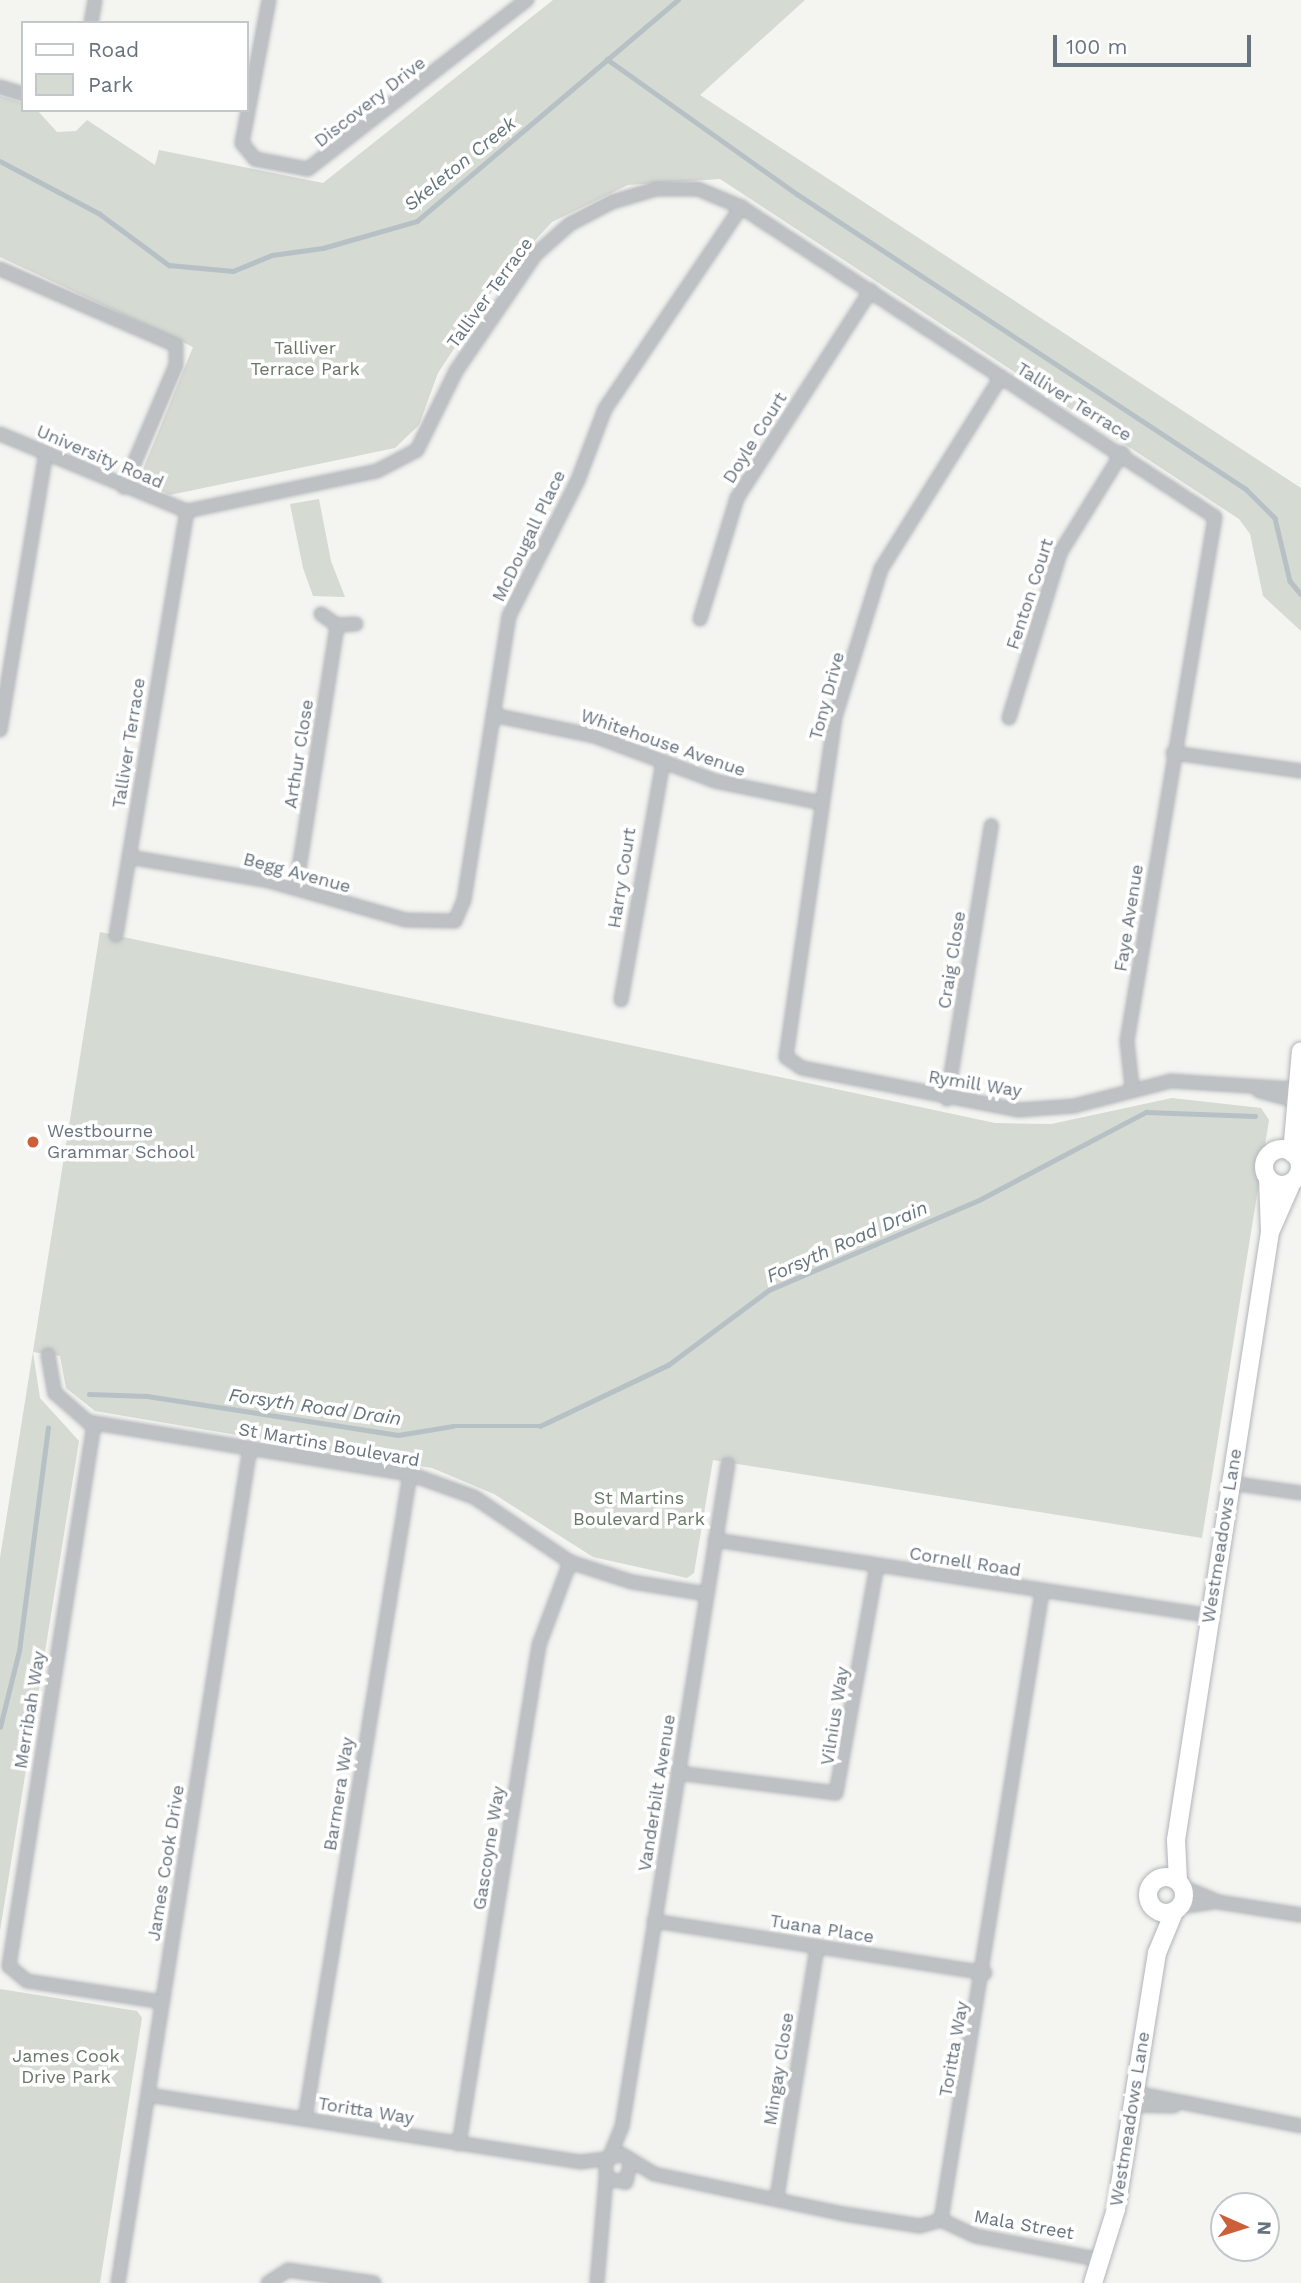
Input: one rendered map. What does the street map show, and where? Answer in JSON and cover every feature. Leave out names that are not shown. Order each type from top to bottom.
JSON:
[{"type":"street","points":[[91,21],[95,0]]},
{"type":"street","name":"Discovery Drive","points":[[248,111],[269,0]]},
{"type":"street","name":"Discovery Drive","points":[[248,112],[242,143],[255,159],[308,169],[527,0]]},
{"type":"street","points":[[0,87],[21,93]]},
{"type":"street","name":"Talliver Terrace","points":[[116,936],[187,511],[377,471],[417,450],[456,371],[535,254],[570,224],[656,189],[708,191],[741,207],[1122,453],[1217,521],[1172,754]]},
{"type":"street","name":"McDougall Place","points":[[454,921],[464,900],[509,616],[578,480],[606,410],[741,207]]},
{"type":"street","points":[[0,269],[176,345],[176,366],[124,487]]},
{"type":"street","name":"Doyle Court","points":[[700,619],[737,498],[871,290]]},
{"type":"street","name":"Tony Drive","points":[[786,1057],[835,717],[881,569],[1001,377]]},
{"type":"street","name":"University Road","points":[[0,434],[187,511]]},
{"type":"street","points":[[0,730],[46,453]]},
{"type":"street","name":"Fenton Court","points":[[1009,719],[1060,552],[1122,453]]},
{"type":"street","points":[[321,614],[337,625],[356,624]]},
{"type":"street","name":"Arthur Close","points":[[296,888],[337,625]]},
{"type":"street","name":"Whitehouse Avenue","points":[[493,715],[594,736],[735,786],[822,803]]},
{"type":"street","points":[[1172,754],[1301,771]]},
{"type":"street","name":"Faye Avenue","points":[[1132,1087],[1127,1041],[1172,754]]},
{"type":"street","name":"Harry Court","points":[[621,1000],[663,762]]},
{"type":"street","points":[[1270,769],[1301,778]]},
{"type":"street","name":"Craig Close","points":[[947,1100],[991,826]]},
{"type":"street","name":"Begg Avenue","points":[[129,857],[296,888],[378,914],[437,925],[454,921]]},
{"type":"street","points":[[1267,1169],[1293,1100],[1301,1051]]},
{"type":"street","name":"Rymill Way","points":[[786,1057],[802,1068],[947,1100],[1042,1110],[1132,1087],[1185,1080],[1245,1086],[1293,1100]]},
{"type":"street","points":[[1267,1169],[1296,1179],[1293,1100]]},
{"type":"street","points":[[1267,1169],[1276,1151],[1297,1156]]},
{"type":"street","name":"Westmeadows Lane","points":[[1157,1953],[1177,1910],[1180,1884],[1175,1840],[1270,1232],[1267,1169]]},
{"type":"street","name":"Westmeadows Lane","points":[[1270,1232],[1296,1179]]},
{"type":"street","name":"St Martins Boulevard","points":[[48,1355],[55,1393],[94,1424],[410,1474],[474,1497],[570,1562],[632,1582],[707,1594]]},
{"type":"street","name":"Merribah Way","points":[[94,1424],[9,1966],[27,1982],[162,2003]]},
{"type":"street","name":"James Cook Drive","points":[[118,2283],[250,1448]]},
{"type":"street","name":"Vanderbilt Avenue","points":[[605,2177],[608,2157],[622,2127],[728,1464]]},
{"type":"street","name":"Barmera Way","points":[[305,2119],[410,1474]]},
{"type":"street","points":[[1230,1483],[1301,1493]]},
{"type":"street","name":"Cornell Road","points":[[715,1540],[1209,1616]]},
{"type":"street","name":"Gascoyne Way","points":[[459,2144],[539,1645],[570,1562]]},
{"type":"street","name":"Vilnius Way","points":[[678,1773],[836,1793],[877,1566]]},
{"type":"street","name":"Toritta Way","points":[[941,2220],[985,1973],[1042,1592]]},
{"type":"street","name":"Westmeadows Lane","points":[[1093,2283],[1102,2260],[1134,2099],[1157,1953],[1148,1891],[1158,1878],[1175,1840]]},
{"type":"street","points":[[1158,1878],[1180,1884],[1218,1902],[1301,1915]]},
{"type":"street","points":[[1152,1907],[1177,1910],[1218,1902]]},
{"type":"street","name":"Tuana Place","points":[[654,1921],[985,1973]]},
{"type":"street","name":"Mingay Close","points":[[777,2197],[817,1946]]},
{"type":"street","name":"Toritta Way","points":[[148,2095],[580,2162],[608,2157],[629,2158]]},
{"type":"street","points":[[1134,2099],[1301,2124]]},
{"type":"street","name":"Vanderbilt Avenue","points":[[622,2127],[629,2158],[628,2181]]},
{"type":"street","points":[[629,2158],[654,2174],[920,2227],[941,2220]]},
{"type":"street","name":"Toritta Way","points":[[580,2162],[605,2177],[628,2181]]},
{"type":"street","points":[[608,2213],[628,2181],[654,2174]]},
{"type":"street","points":[[597,2283],[608,2213],[605,2177]]},
{"type":"street","name":"Mala Street","points":[[941,2220],[976,2236],[1102,2260]]},
{"type":"street","points":[[268,2283],[288,2270],[374,2283]]},
{"type":"green space","name":"Talliver Terrace Park","points":[[553,0],[805,0],[700,95],[1301,488],[1301,631],[1263,596],[1250,534],[1239,519],[720,179],[628,185],[552,222],[502,276],[438,373],[419,425],[395,448],[170,495],[144,482],[141,474],[193,347],[0,257],[0,96],[21,102],[21,112],[39,112],[57,132],[76,131],[87,120],[155,165],[159,150],[323,183]]},
{"type":"green space","points":[[319,499],[331,561],[345,597],[313,596],[303,568],[290,504]]},
{"type":"green space","name":"St Martins Boulevard Park","points":[[100,932],[995,1123],[1051,1124],[1172,1098],[1261,1108],[1269,1120],[1202,1538],[713,1460],[694,1573],[687,1578],[593,1557],[494,1494],[432,1468],[95,1411],[66,1388],[60,1356],[33,1352],[40,1398],[79,1441],[0,1931],[0,1558]]},
{"type":"green space","name":"James Cook Drive Park","points":[[0,1989],[137,2011],[142,2018],[100,2283],[0,2283]]},
{"type":"waterway","name":"Skeleton Creek","points":[[0,161],[100,214],[169,265],[233,271],[272,255],[323,248],[417,221],[678,0]]},
{"type":"waterway","points":[[607,59],[797,194],[1246,489],[1275,518],[1290,581],[1301,594]]},
{"type":"waterway","name":"Forsyth Road Drain","points":[[89,1394],[147,1396],[398,1435],[453,1426],[540,1426],[668,1365],[769,1290],[979,1200],[1146,1112],[1255,1116]]},
{"type":"waterway","name":"Forsyth Road Drain","points":[[0,1727],[19,1651],[48,1428]]},
{"type":"place","name":"Westbourne Grammar School","points":[[33,1142]]}]
